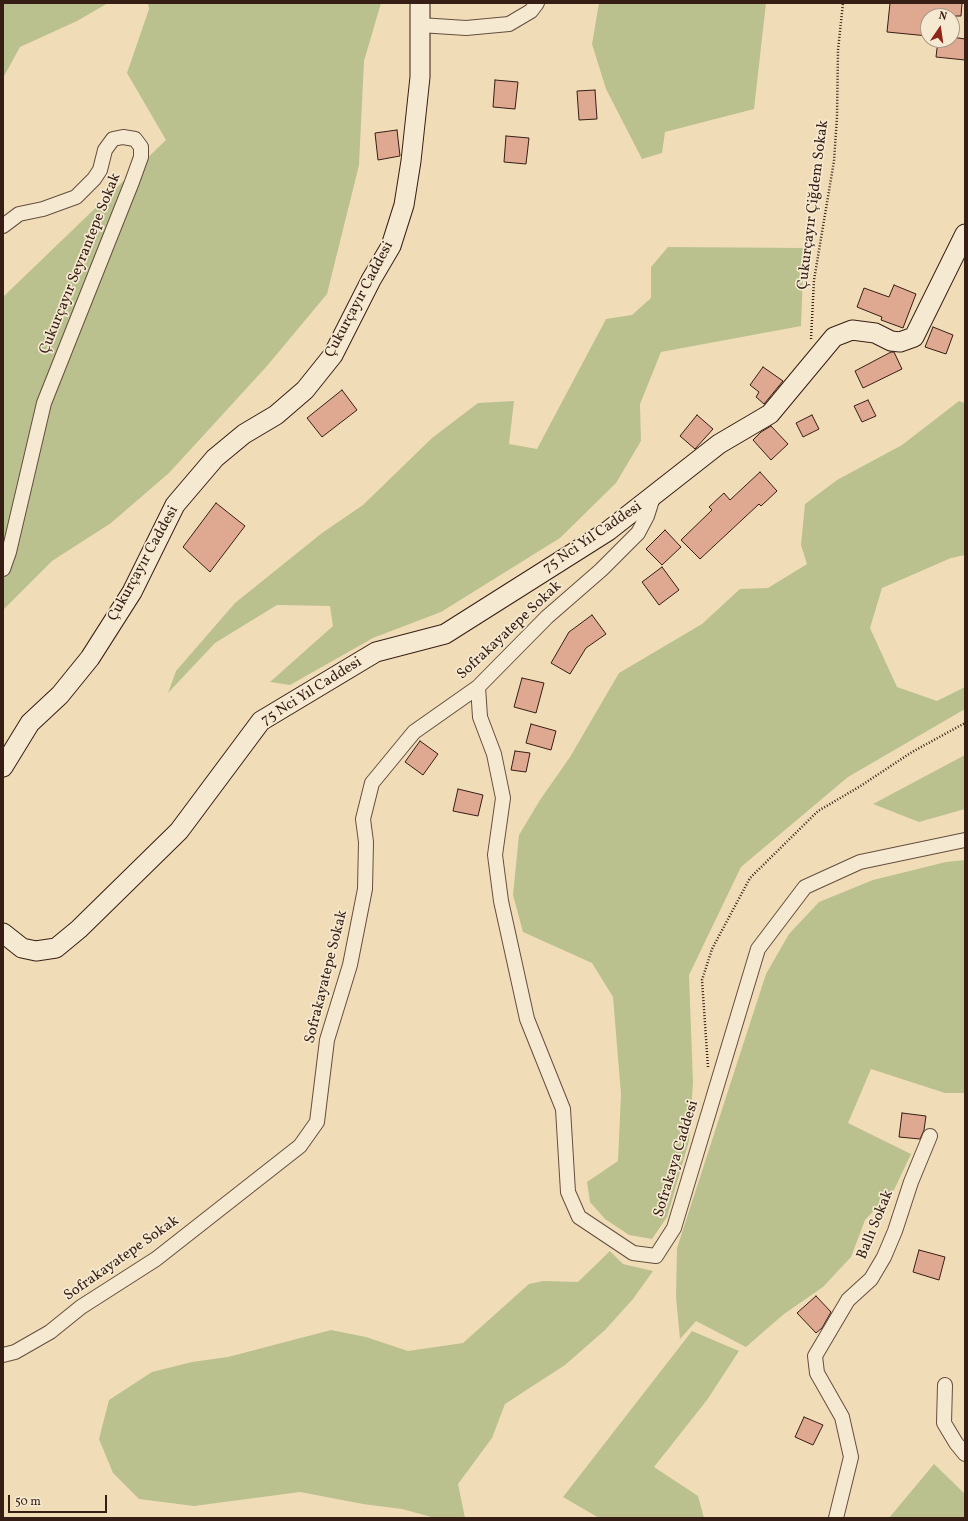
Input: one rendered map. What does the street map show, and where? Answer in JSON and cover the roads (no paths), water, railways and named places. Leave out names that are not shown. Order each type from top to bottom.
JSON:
[{"type":"street","name":"Çukurçayır Caddesi","points":[[3,767],[30,723],[60,696],[90,658],[132,592],[175,505],[215,458],[244,434],[276,415],[305,390],[333,355],[371,280],[391,246],[404,205],[411,161],[420,77],[420,3]]},
{"type":"street","points":[[420,25],[466,28],[509,24],[531,11],[537,3]]},
{"type":"street","name":"Çukurçayır Seyrantepe Sokak","points":[[3,226],[19,214],[43,209],[76,196],[94,179],[100,170],[106,150],[113,139],[123,137],[135,138],[141,147],[141,157],[132,182],[44,403],[9,552],[3,570]]},
{"type":"street","name":"75 Nci Yıl Caddesi","points":[[3,933],[22,948],[36,951],[56,948],[78,929],[179,831],[261,721],[376,652],[445,634],[608,531],[719,444],[770,414],[834,337],[852,330],[875,333],[891,341],[900,342],[914,337],[965,234]]},
{"type":"street","name":"Sofrakayatepe Sokak","points":[[3,1355],[15,1352],[50,1332],[81,1307],[156,1259],[300,1146],[317,1122],[327,1040],[350,965],[365,889],[366,842],[363,819],[372,783],[414,732],[478,687],[548,617],[601,570],[638,533],[647,516],[654,494]]},
{"type":"street","name":"Sofrakaya Caddesi","points":[[478,687],[480,717],[494,754],[503,798],[495,855],[501,901],[527,1019],[563,1109],[568,1192],[579,1217],[633,1253],[656,1256],[674,1228],[758,949],[805,888],[860,862],[965,840]]},
{"type":"street","name":"Ballı Sokak","points":[[836,1518],[851,1457],[842,1417],[817,1373],[815,1356],[848,1300],[871,1279],[884,1257],[895,1231],[911,1182],[930,1136]]},
{"type":"street","points":[[945,1385],[944,1423],[965,1454]]}]
